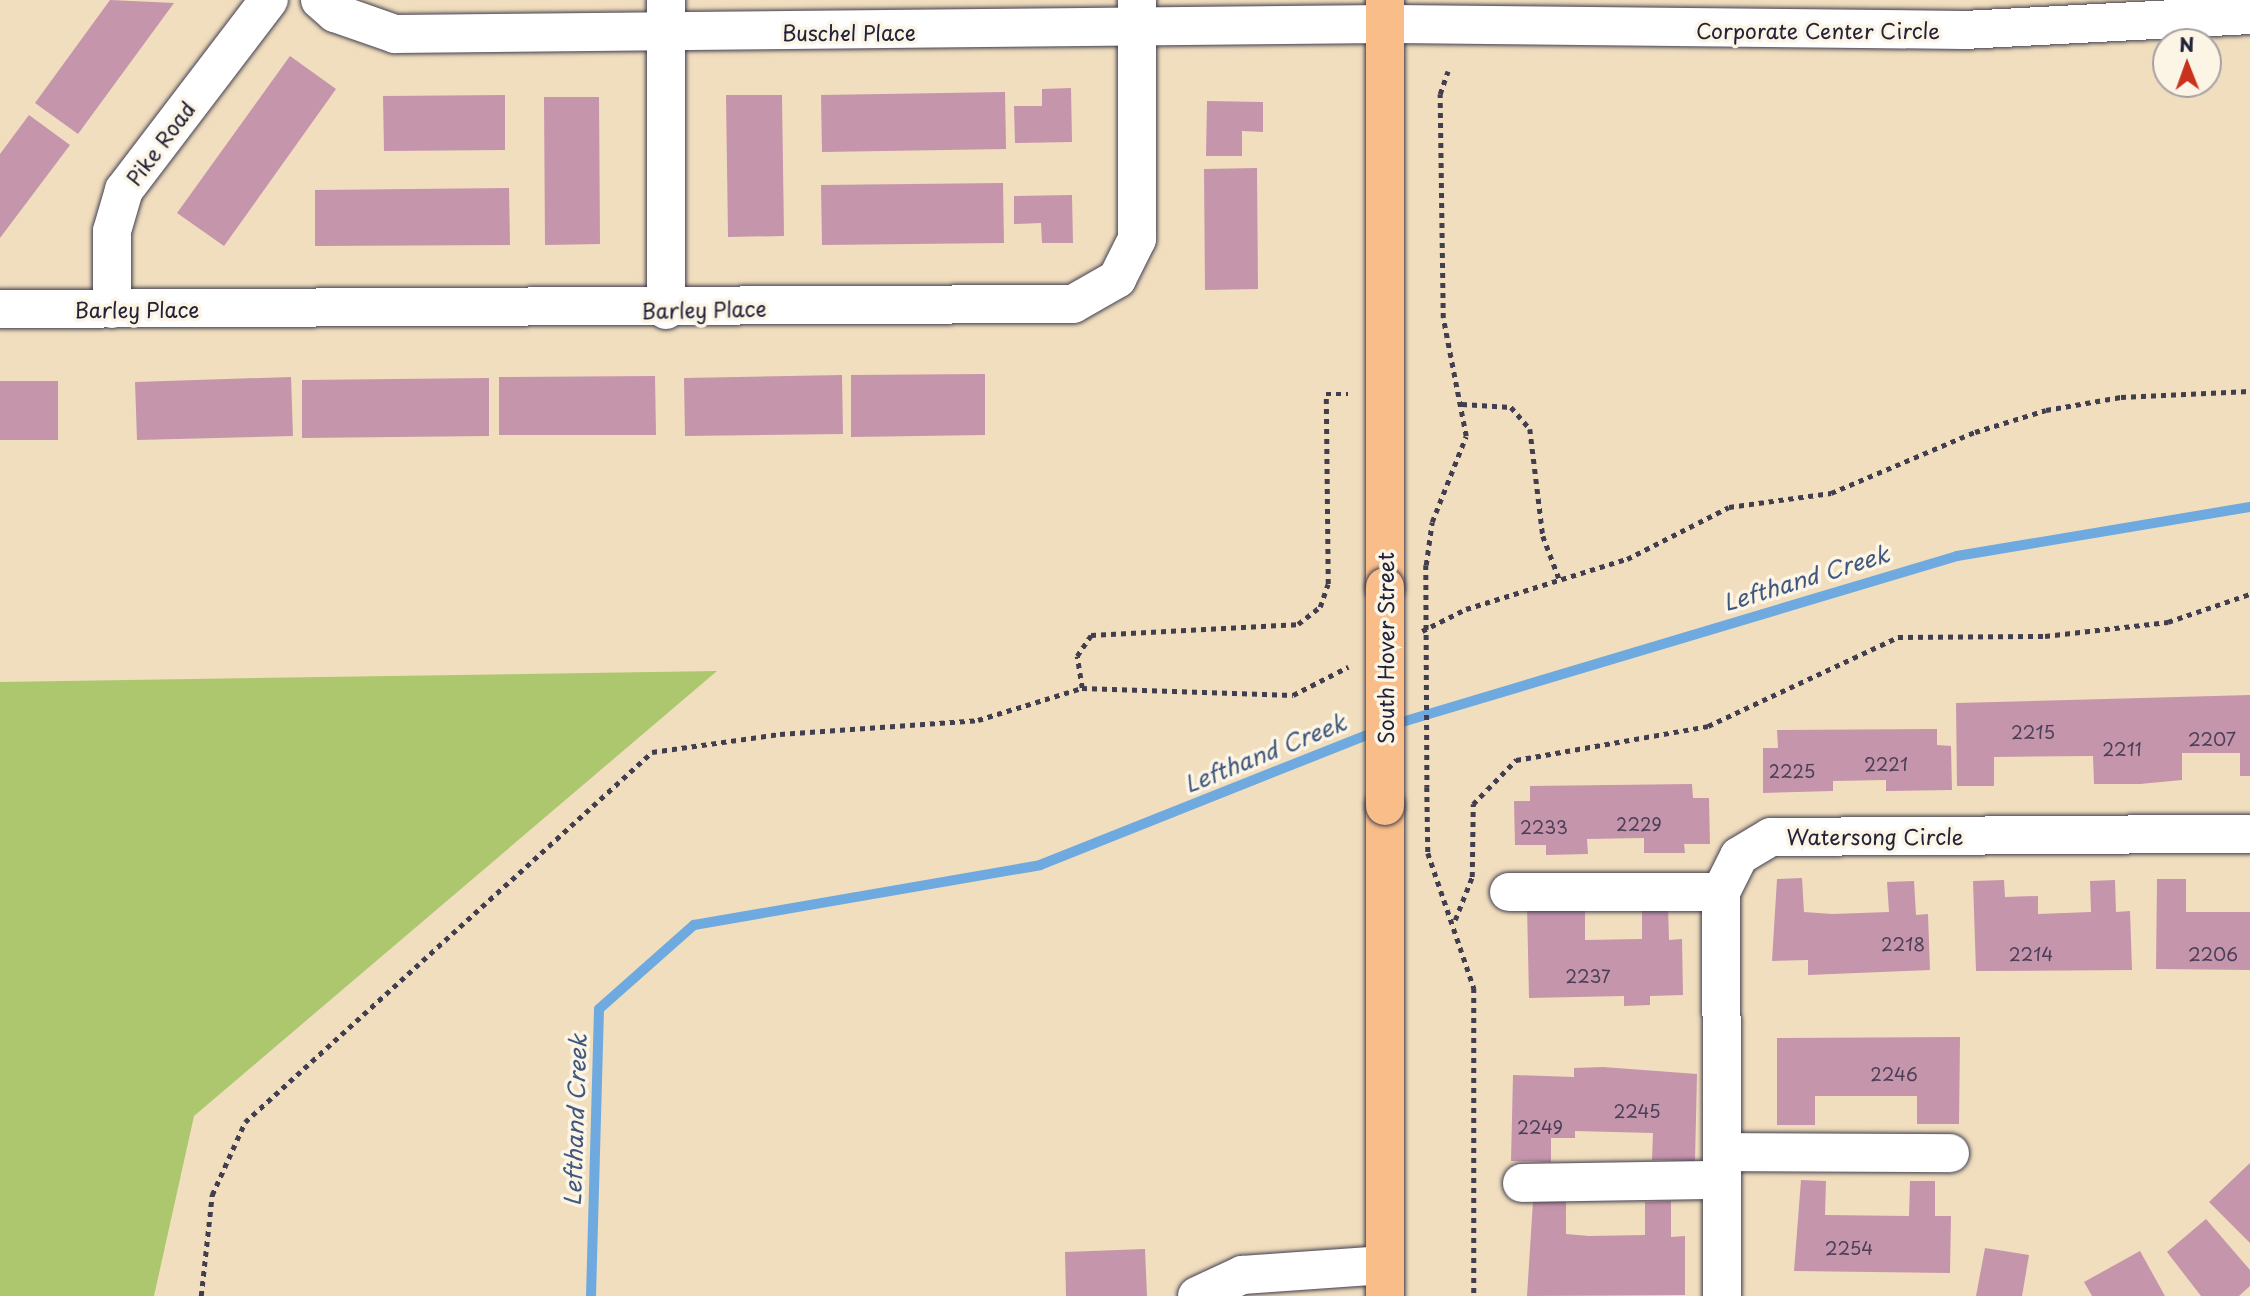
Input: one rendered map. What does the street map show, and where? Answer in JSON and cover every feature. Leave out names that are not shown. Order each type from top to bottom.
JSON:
[{"type":"main road","name":"South Hover Street","points":[[1385,12],[1385,1280]]},
{"type":"street","name":"Pike Road","points":[[112,309],[112,231],[124,190],[269,0]]},
{"type":"street","name":"Buschel Place","points":[[320,0],[335,13],[395,34],[667,17],[1385,12]]},
{"type":"street","name":"Corporate Center Circle","points":[[1385,12],[2250,15]]},
{"type":"street","name":"Barley Place","points":[[0,309],[667,310],[1073,304],[1117,279],[1137,239],[1138,15]]},
{"type":"street","points":[[667,17],[667,310]]},
{"type":"street","name":"Watersong Circle","points":[[1723,1296],[1721,892],[1739,856],[1772,836],[2250,834]]},
{"type":"street","points":[[1509,892],[1721,892]]},
{"type":"street","points":[[1522,1183],[1722,1166],[1950,1153]]},
{"type":"street","points":[[1197,1296],[1242,1275],[1385,1280]]},
{"type":"path","points":[[1448,71],[1440,94],[1443,318],[1462,404],[1466,436],[1432,522],[1426,565],[1428,853],[1455,920],[1474,988],[1474,1296]]},
{"type":"path","points":[[1417,633],[1466,609],[1627,559],[1729,507],[1831,493],[1975,432],[2046,410],[2121,397],[2250,391]]},
{"type":"path","points":[[1082,688],[1077,656],[1091,635],[1298,624],[1320,607],[1328,584],[1326,394],[1385,394]]},
{"type":"path","points":[[1462,404],[1511,407],[1530,429],[1543,536],[1560,581]]},
{"type":"path","points":[[1455,920],[1472,877],[1473,804],[1516,760],[1708,726],[1898,637],[2045,636],[2155,624],[2250,594]]},
{"type":"path","points":[[201,1296],[212,1195],[245,1122],[652,752],[780,734],[978,720],[1082,688],[1293,695],[1355,664]]},
{"type":"green space","points":[[717,671],[194,1116],[154,1296],[0,1296],[0,682]]},
{"type":"building","points":[[110,0],[174,3],[78,134],[35,103]]},
{"type":"building","points":[[290,56],[336,89],[224,246],[177,213]]},
{"type":"building","points":[[1071,88],[1072,142],[1015,143],[1014,106],[1042,106],[1042,89]]},
{"type":"building","points":[[1005,92],[1006,149],[822,152],[821,95]]},
{"type":"building","points":[[505,95],[505,150],[384,151],[383,96]]},
{"type":"building","points":[[726,95],[782,95],[784,236],[728,237]]},
{"type":"building","points":[[544,97],[599,97],[600,244],[545,245]]},
{"type":"building","points":[[1207,101],[1263,102],[1263,132],[1242,131],[1242,156],[1206,156]]},
{"type":"building","points":[[29,115],[70,145],[0,238],[0,154]]},
{"type":"building","points":[[1257,168],[1258,289],[1205,290],[1204,169]]},
{"type":"building","points":[[1003,183],[1004,243],[822,245],[821,185]]},
{"type":"building","points":[[509,188],[510,245],[315,246],[315,190]]},
{"type":"building","points":[[1072,195],[1073,243],[1042,243],[1041,223],[1014,224],[1014,196]]},
{"type":"building","points":[[985,374],[985,435],[851,437],[851,375]]},
{"type":"building","points":[[842,375],[843,434],[685,436],[684,378]]},
{"type":"building","points":[[655,376],[656,435],[499,435],[499,377]]},
{"type":"building","points":[[291,377],[293,436],[137,440],[135,382]]},
{"type":"building","points":[[489,378],[489,436],[302,438],[302,380]]},
{"type":"building","points":[[0,381],[58,381],[58,440],[0,440]]},
{"type":"building","points":[[2250,695],[2250,776],[2240,776],[2240,753],[2182,753],[2182,780],[2140,784],[2094,784],[2093,756],[1994,757],[1994,786],[1957,786],[1956,703]]},
{"type":"building","points":[[1937,729],[1937,745],[1951,746],[1952,790],[1886,791],[1886,780],[1833,781],[1833,791],[1763,793],[1763,748],[1778,748],[1777,730]]},
{"type":"building","points":[[1692,784],[1693,798],[1709,798],[1710,844],[1684,844],[1685,853],[1644,853],[1644,838],[1587,839],[1588,854],[1546,855],[1546,845],[1515,845],[1514,801],[1530,801],[1530,786]]},
{"type":"building","points":[[1802,878],[1804,912],[1832,914],[1889,912],[1887,882],[1914,881],[1916,915],[1928,914],[1930,970],[1808,975],[1808,960],[1772,961],[1777,879]]},
{"type":"building","points":[[2157,879],[2186,879],[2186,912],[2250,912],[2250,970],[2156,969]]},
{"type":"building","points":[[2004,880],[2005,897],[2038,896],[2038,914],[2091,912],[2090,881],[2115,880],[2116,912],[2130,911],[2132,970],[1976,971],[1973,881]]},
{"type":"building","points":[[1585,905],[1585,940],[1642,939],[1642,905],[1668,905],[1669,940],[1682,939],[1683,995],[1650,996],[1650,1005],[1624,1006],[1624,996],[1529,998],[1527,906]]},
{"type":"building","points":[[1960,1037],[1959,1124],[1917,1124],[1917,1096],[1815,1096],[1815,1125],[1777,1125],[1777,1038]]},
{"type":"building","points":[[1603,1067],[1697,1074],[1695,1161],[1652,1160],[1653,1133],[1575,1131],[1575,1138],[1551,1138],[1551,1162],[1511,1161],[1513,1075],[1574,1077],[1574,1068]]},
{"type":"building","points":[[2250,1163],[2250,1243],[2209,1202]]},
{"type":"building","points":[[1801,1180],[1826,1181],[1825,1215],[1909,1216],[1910,1181],[1935,1181],[1935,1216],[1951,1216],[1950,1273],[1794,1271]]},
{"type":"building","points":[[1533,1201],[1566,1201],[1566,1234],[1589,1236],[1645,1235],[1645,1202],[1671,1201],[1671,1237],[1685,1236],[1685,1295],[1527,1296]]},
{"type":"building","points":[[2206,1219],[2250,1270],[2250,1286],[2239,1296],[2201,1296],[2167,1252]]},
{"type":"building","points":[[1985,1248],[2029,1255],[2022,1296],[1976,1296]]},
{"type":"building","points":[[1145,1249],[1147,1296],[1066,1296],[1065,1252]]},
{"type":"building","points":[[2140,1251],[2165,1296],[2092,1296],[2084,1282]]},
{"type":"waterway","name":"Lefthand Creek","points":[[1392,725],[1957,556],[2250,507]]},
{"type":"waterway","name":"Lefthand Creek","points":[[591,1296],[599,1009],[694,925],[1040,865],[1377,731]]}]
